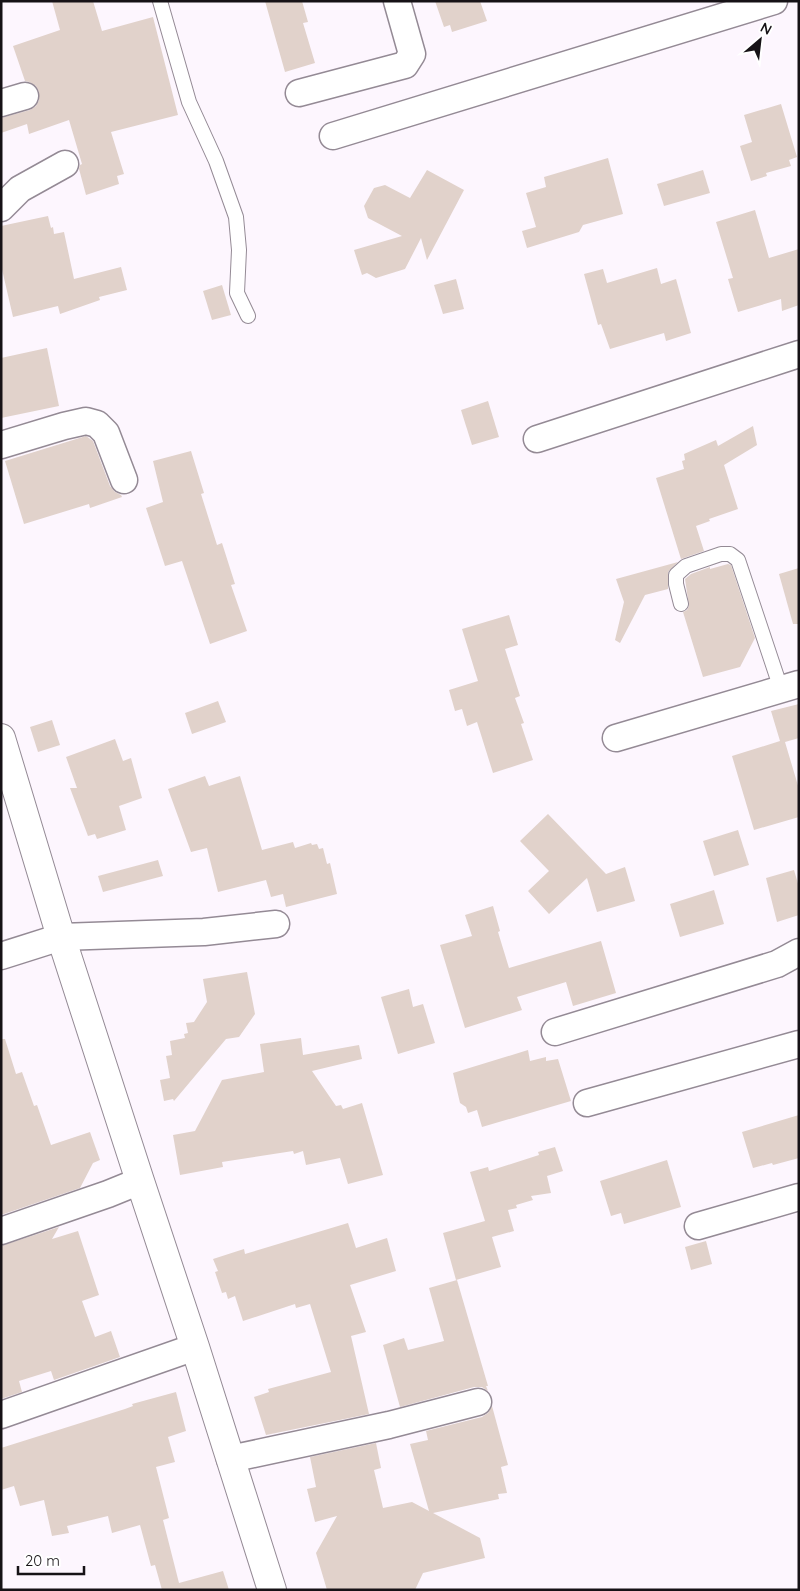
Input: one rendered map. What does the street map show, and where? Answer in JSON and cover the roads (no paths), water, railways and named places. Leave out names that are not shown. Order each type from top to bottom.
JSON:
[{"type":"street","points":[[299,93],[404,65],[412,54],[397,1]]},
{"type":"street","points":[[333,136],[774,1]]},
{"type":"street","points":[[1,208],[20,189],[65,164]]},
{"type":"street","points":[[537,439],[799,354]]},
{"type":"street","points":[[1,445],[86,421],[97,424],[106,434],[124,480]]},
{"type":"street","points":[[616,738],[790,687]]},
{"type":"street","points":[[1,738],[9,791],[61,937],[196,1347],[272,1590]]},
{"type":"street","points":[[1,956],[61,937],[204,932],[276,924]]},
{"type":"street","points":[[555,1032],[777,964],[799,952]]},
{"type":"street","points":[[587,1104],[799,1044]]},
{"type":"street","points":[[1,1231],[140,1181]]},
{"type":"street","points":[[698,1226],[799,1197]]},
{"type":"street","points":[[1,1415],[196,1347]]},
{"type":"street","points":[[230,1459],[389,1425],[478,1402]]},
{"type":"lane","points":[[160,1],[189,102],[216,161],[236,217],[239,250],[237,293],[248,316]]},
{"type":"lane","points":[[681,604],[676,584],[676,575],[686,566],[721,554],[730,554],[738,560],[790,687]]}]
